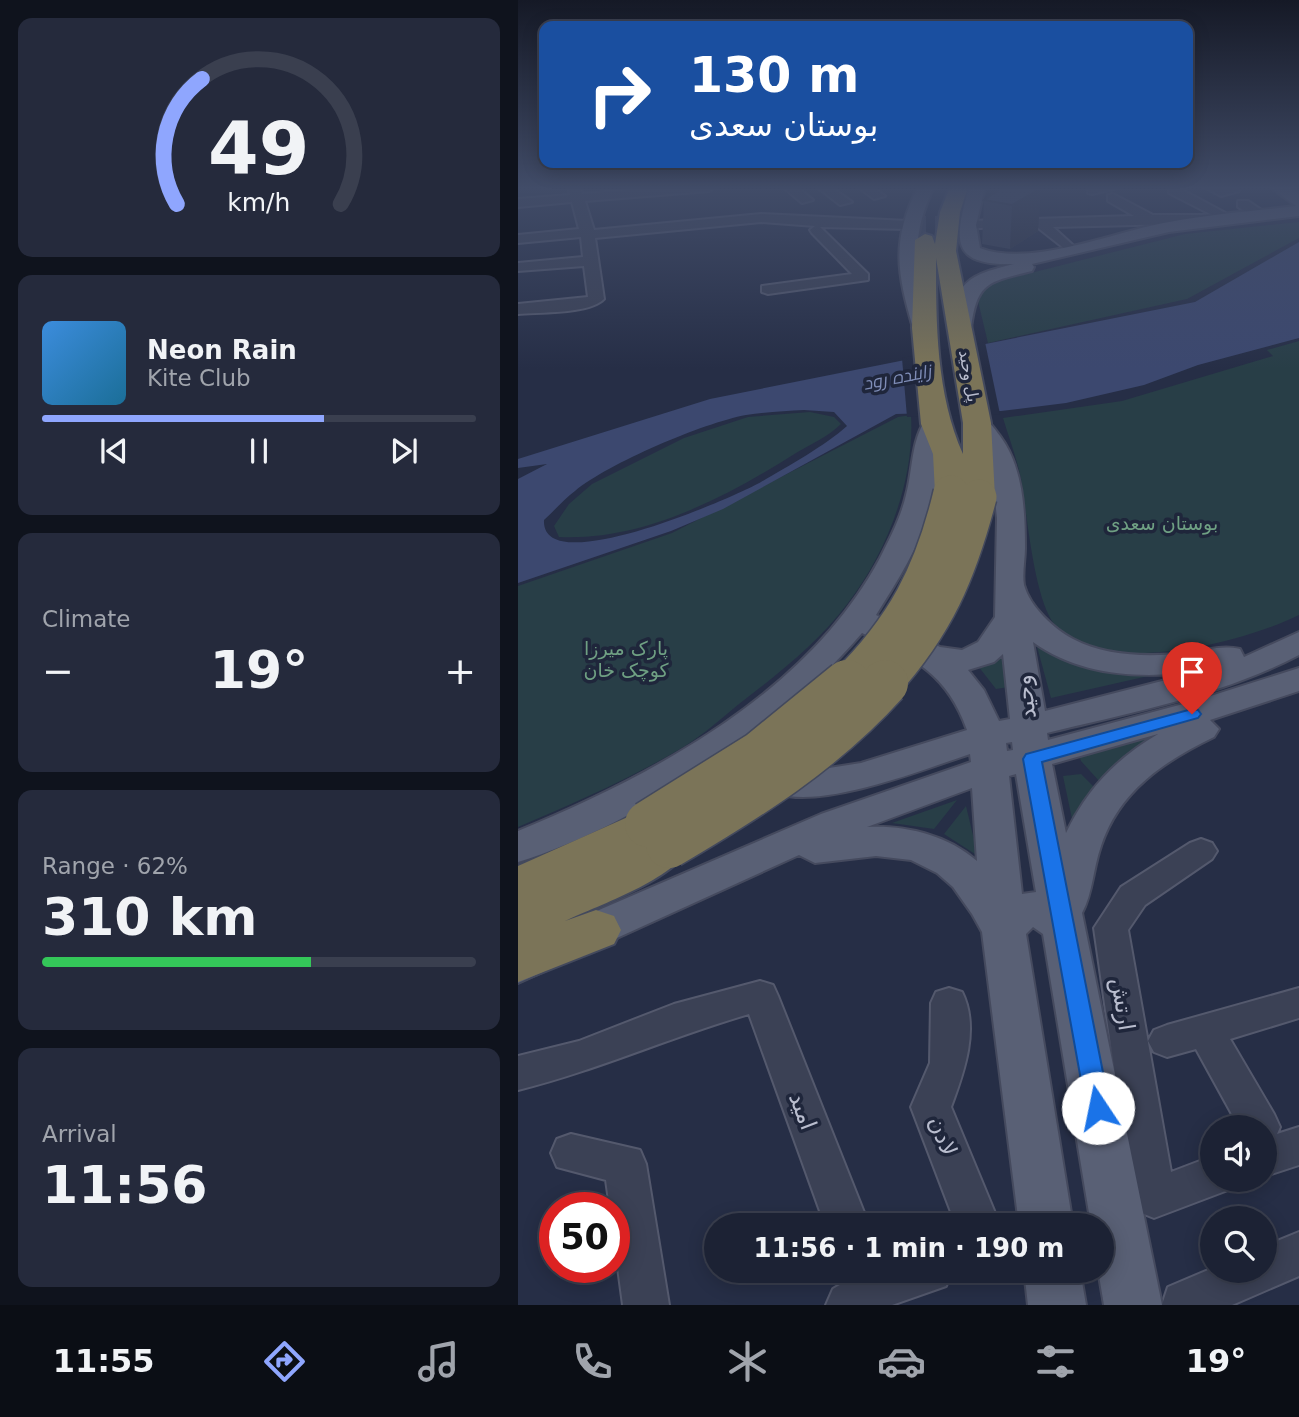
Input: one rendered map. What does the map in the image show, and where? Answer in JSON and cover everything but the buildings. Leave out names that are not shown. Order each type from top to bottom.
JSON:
[{"type":"highway","name":"پل وحید","points":[[923,248],[925,328],[935,424],[965,495]]},
{"type":"highway","name":"پل وحید","points":[[945,248],[977,424],[965,495]]},
{"type":"highway","points":[[518,886],[584,857],[722,814],[792,767],[892,677],[921,643],[942,609],[974,532],[965,495]]},
{"type":"highway","points":[[518,920],[627,871],[659,834]]},
{"type":"highway","points":[[518,963],[596,930]]},
{"type":"main road","points":[[908,248],[910,286],[925,328]]},
{"type":"main road","points":[[965,248],[965,263],[976,269],[1094,248]]},
{"type":"main road","points":[[960,328],[963,297],[971,285],[1010,264],[1075,248]]},
{"type":"main road","points":[[518,847],[562,830],[710,746],[772,702],[824,659],[859,619],[889,569],[920,494],[929,436],[935,424]]},
{"type":"main road","points":[[933,656],[963,661],[984,657],[995,648],[1010,601],[1011,518],[1006,482],[997,450],[977,424]]},
{"type":"main road","points":[[1010,601],[1027,615],[1041,632],[1061,645],[1116,663],[1143,665],[1202,662],[1260,649],[1299,630]]},
{"type":"main road","name":"وحید","points":[[1010,601],[1022,663],[1009,747],[1004,930],[1044,1213]]},
{"type":"main road","name":"وحید","points":[[859,619],[933,656],[967,686],[1009,747],[1062,926],[1108,1160],[1133,1305]]},
{"type":"main road","points":[[596,930],[760,855],[942,784],[1009,747],[1154,696],[1246,669],[1299,642]]},
{"type":"main road","points":[[710,746],[791,785],[863,776],[1009,747],[1171,721],[1299,679]]},
{"type":"main road","points":[[1062,926],[1072,864],[1082,836],[1117,781],[1151,754],[1181,737],[1286,694],[1299,685]]},
{"type":"main road","points":[[760,855],[794,828],[799,814],[799,800],[791,785]]},
{"type":"main road","points":[[760,855],[844,843],[904,842],[948,860],[970,877],[1004,930],[1023,909],[1032,907],[1042,909],[1062,926]]},
{"type":"street","points":[[518,309],[586,303],[596,299],[589,248]]},
{"type":"street","points":[[768,289],[863,277],[835,248]]},
{"type":"street","points":[[518,267],[591,261]]},
{"type":"street","name":"ارتش","points":[[1154,1198],[1111,928],[1133,896],[1200,851]]},
{"type":"street","name":"امید","points":[[518,1073],[582,1057],[674,1020],[760,996],[842,1213]]},
{"type":"street","name":"لادن","points":[[949,1003],[949,1063],[931,1107],[973,1213]]},
{"type":"street","points":[[1167,1041],[1298,1003]]},
{"type":"street","points":[[1205,1030],[1256,1115]]},
{"type":"street","points":[[571,1153],[625,1164],[646,1305]]},
{"type":"street","points":[[1154,1198],[1200,1181]]},
{"type":"street","points":[[1277,1264],[1299,1254]]},
{"type":"street","points":[[861,1289],[883,1283]]},
{"type":"street","points":[[1184,1303],[1232,1283]]},
{"type":"green space","points":[[1130,248],[1281,248],[1187,299],[988,343],[977,297],[983,285]]},
{"type":"green space","name":"بوستان سعدی","points":[[1299,341],[1299,615],[1244,636],[1210,645],[1138,653],[1105,650],[1076,641],[1055,625],[1042,597],[1021,479],[1003,418],[1122,401],[1273,356],[1267,350]]},
{"type":"green space","points":[[810,412],[834,417],[841,424],[831,433],[713,500],[653,524],[622,532],[559,537],[554,526],[569,504],[592,484],[684,438],[748,417]]},
{"type":"green space","name":"پارک میرزا کوچک خان","points":[[911,415],[908,465],[896,514],[862,583],[824,631],[783,669],[685,746],[624,779],[518,827],[518,586],[672,533],[898,417]]},
{"type":"green space","points":[[1033,632],[1166,672],[1051,698]]},
{"type":"green space","points":[[1002,652],[1009,687],[996,689],[978,666]]},
{"type":"green space","points":[[1155,734],[1100,782],[1081,761],[1078,752]]},
{"type":"green space","points":[[1081,774],[1095,788],[1075,833],[1063,776]]},
{"type":"green space","points":[[957,800],[934,829],[892,823]]},
{"type":"green space","points":[[966,806],[978,856],[944,834]]},
{"type":"water","name":"زاینده رود","points":[[1289,248],[1299,248],[1299,338],[1198,365],[1144,385],[1066,403],[1001,411],[896,414],[723,509],[671,531],[518,583],[518,479],[547,464],[518,468],[518,459],[710,399],[1195,302]],"holes":[[[804,410],[834,412],[847,426],[806,456],[761,482],[716,503],[642,530],[604,539],[573,542],[551,537],[544,520],[571,494],[610,468],[682,435],[728,419],[768,412]]]},
{"type":"pier","points":[[985,342],[1000,414],[907,417],[902,358]]},
{"type":"route","points":[[1098,1108],[1032,759],[1192,714]]}]
